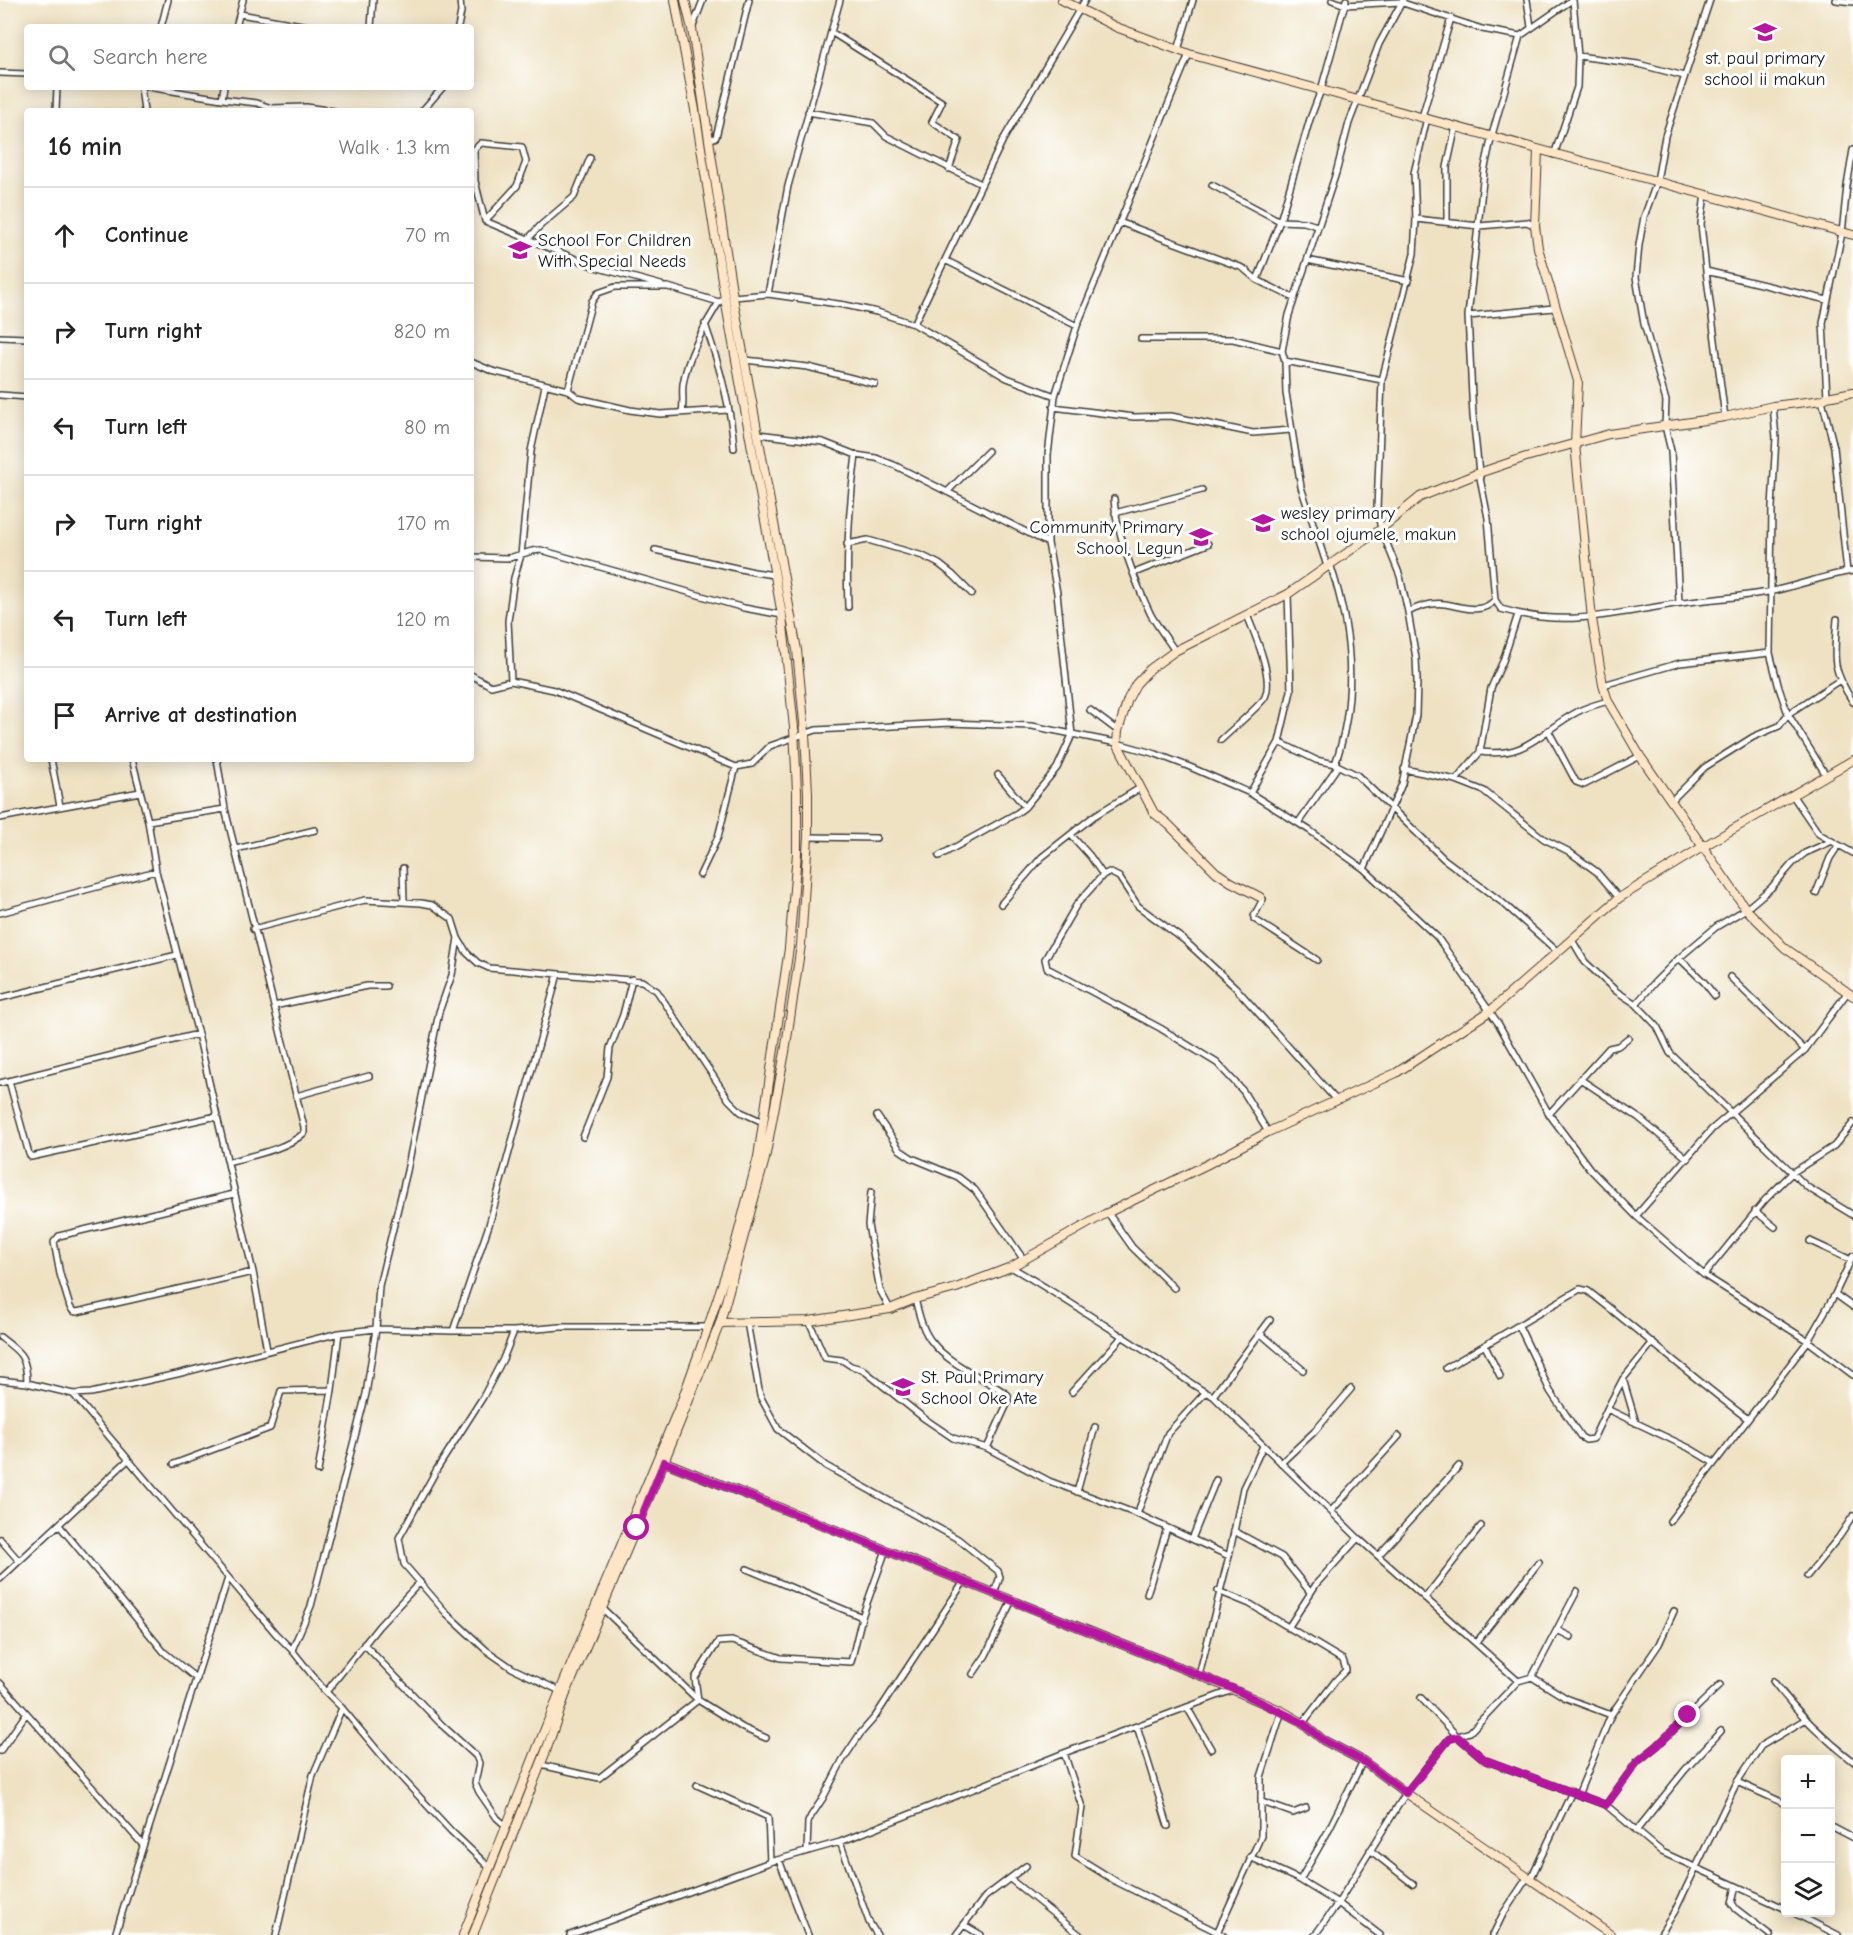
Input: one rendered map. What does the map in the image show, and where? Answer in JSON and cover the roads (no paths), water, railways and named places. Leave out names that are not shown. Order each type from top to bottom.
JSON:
[{"type":"main road","points":[[473,1935],[541,1765],[565,1696],[603,1608],[661,1461],[735,1245],[758,1157],[789,948],[797,853],[794,737],[782,615],[675,0]]},
{"type":"main road","points":[[463,1935],[560,1691],[720,1323],[765,1159],[785,1052],[803,927],[808,837],[805,733],[797,650],[745,360],[726,299],[709,140],[692,29],[685,0]]},
{"type":"main road","points":[[1062,0],[1116,27],[1189,54],[1853,235]]},
{"type":"main road","points":[[1538,150],[1536,226],[1538,248],[1554,308],[1578,381],[1575,444],[1592,619],[1603,685],[1608,701],[1640,756],[1746,909],[1785,948],[1850,995]]},
{"type":"main road","points":[[1260,897],[1216,872],[1154,813],[1117,743],[1118,731],[1128,699],[1136,684],[1150,669],[1175,651],[1288,594],[1381,530],[1420,497],[1479,473],[1526,457],[1609,434],[1725,417],[1853,392]]},
{"type":"main road","points":[[720,1323],[809,1321],[890,1309],[915,1299],[956,1288],[1011,1267],[1108,1213],[1268,1132],[1396,1073],[1490,1011],[1619,898],[1853,760]]},
{"type":"main road","points":[[661,1461],[965,1580],[1234,1689],[1282,1711],[1303,1723],[1323,1740],[1363,1761],[1528,1879],[1611,1935]]},
{"type":"street","points":[[163,24],[168,0]]},
{"type":"street","points":[[237,24],[243,0]]},
{"type":"street","points":[[371,24],[373,0]]},
{"type":"street","points":[[459,24],[460,0]]},
{"type":"street","points":[[692,29],[703,0]]},
{"type":"street","points":[[709,140],[716,137],[748,0]]},
{"type":"street","points":[[768,294],[788,186],[840,0]]},
{"type":"street","points":[[914,324],[1003,140],[1085,0]]},
{"type":"street","points":[[1178,50],[1193,0]]},
{"type":"street","points":[[1332,0],[1345,2],[1402,1],[1482,29],[1520,36]]},
{"type":"street","points":[[1527,0],[1531,27]]},
{"type":"street","points":[[1554,155],[1577,87],[1578,56],[1572,0],[1520,36],[1484,172],[1468,316],[1473,416],[1479,473],[1488,518],[1495,600],[1501,609],[1518,614],[1548,619],[1592,619],[1679,603],[1770,591],[1850,572],[1834,447],[1824,398],[1823,322],[1842,232],[1853,150]]},
{"type":"street","points":[[1679,603],[1671,452],[1665,426],[1666,401],[1644,324],[1636,277],[1644,217],[1657,181],[1665,135],[1710,0]]},
{"type":"street","points":[[1836,0],[1853,2]]},
{"type":"street","points":[[1298,823],[1337,765],[1348,718],[1350,658],[1340,594],[1301,487],[1291,430],[1285,361],[1282,351],[1294,298],[1336,173],[1349,123],[1379,44],[1402,1]]},
{"type":"street","points":[[1257,280],[1280,221],[1310,119],[1321,90],[1345,2]]},
{"type":"street","points":[[240,14],[296,24]]},
{"type":"street","points":[[1364,869],[1402,784],[1416,715],[1416,658],[1408,612],[1400,576],[1381,530],[1377,509],[1382,380],[1409,281],[1414,254],[1416,219],[1414,173],[1424,117],[1451,18]]},
{"type":"street","points":[[831,32],[942,102],[932,122],[959,140],[949,169]]},
{"type":"street","points":[[939,856],[1025,807],[1057,768],[1072,735],[1057,593],[1048,543],[1048,455],[1054,396],[1077,326],[1189,54]]},
{"type":"street","points":[[1578,56],[1638,64],[1684,76]]},
{"type":"street","points":[[0,73],[24,74]]},
{"type":"street","points":[[56,108],[57,90]]},
{"type":"street","points":[[141,90],[144,108]]},
{"type":"street","points":[[166,90],[257,102],[271,108],[313,108]]},
{"type":"street","points":[[222,99],[224,90]]},
{"type":"street","points":[[425,108],[440,90]]},
{"type":"street","points":[[808,112],[873,123],[886,136],[981,184]]},
{"type":"street","points":[[1447,222],[1447,167],[1456,126]]},
{"type":"street","points":[[481,143],[522,147],[526,162],[517,186],[485,221],[475,181],[474,150],[481,143]]},
{"type":"street","points":[[528,239],[574,197],[590,158]]},
{"type":"street","points":[[1212,185],[1280,221],[1304,222],[1317,226]]},
{"type":"street","points":[[1705,194],[1701,224],[1725,417]]},
{"type":"street","points":[[1416,219],[1479,226],[1527,222],[1536,226]]},
{"type":"street","points":[[485,221],[595,267],[668,286],[726,299],[768,294],[844,305],[914,324],[1007,378],[1054,396]]},
{"type":"street","points":[[1119,222],[1243,268],[1257,280],[1294,298]]},
{"type":"street","points":[[945,260],[1077,326]]},
{"type":"street","points":[[1307,260],[1409,281]]},
{"type":"street","points":[[1706,271],[1827,300]]},
{"type":"street","points":[[568,390],[592,302],[598,293],[615,287],[668,286]]},
{"type":"street","points":[[682,412],[684,383],[705,324],[726,299]]},
{"type":"street","points":[[1468,316],[1554,308]]},
{"type":"street","points":[[705,324],[718,362],[734,448]]},
{"type":"street","points":[[0,337],[24,338]]},
{"type":"street","points":[[1141,339],[1233,339],[1282,351]]},
{"type":"street","points":[[745,360],[808,367],[876,384]]},
{"type":"street","points":[[1285,361],[1382,380]]},
{"type":"street","points":[[474,363],[492,371],[568,390],[578,398],[630,410],[660,414],[728,410]]},
{"type":"street","points":[[511,681],[508,621],[514,578],[521,555],[531,451],[545,386]]},
{"type":"street","points":[[0,395],[24,397]]},
{"type":"street","points":[[1773,406],[1776,438],[1772,507],[1770,653],[1788,714],[1826,775]]},
{"type":"street","points":[[1053,407],[1134,417],[1171,416],[1253,433],[1291,430]]},
{"type":"street","points":[[758,434],[823,442],[856,455],[876,458],[1048,543]]},
{"type":"street","points":[[947,492],[987,451]]},
{"type":"street","points":[[848,607],[847,544],[856,455]]},
{"type":"street","points":[[1115,513],[1202,490]]},
{"type":"street","points":[[1114,499],[1115,513],[1134,573],[1152,616],[1175,651]]},
{"type":"street","points":[[847,544],[868,540],[922,556],[953,574],[972,594]]},
{"type":"street","points":[[1134,573],[1208,544]]},
{"type":"street","points":[[474,556],[509,558],[541,550],[744,608],[782,615]]},
{"type":"street","points":[[655,550],[754,572],[774,574]]},
{"type":"street","points":[[1250,793],[1279,742],[1291,691],[1288,594]]},
{"type":"street","points":[[1408,612],[1421,605],[1444,604],[1459,608],[1483,608],[1495,600]]},
{"type":"street","points":[[1456,780],[1480,752],[1491,688],[1503,661],[1518,614]]},
{"type":"street","points":[[1221,740],[1265,696],[1268,682],[1247,615]]},
{"type":"street","points":[[1837,619],[1834,662],[1839,681],[1853,702]]},
{"type":"street","points":[[1603,685],[1680,663],[1770,653]]},
{"type":"street","points":[[474,677],[491,686],[511,681],[554,690],[736,767],[752,764],[770,746],[805,733],[825,729],[950,723],[1032,726],[1117,743],[1190,767],[1250,793],[1364,869],[1437,937],[1490,1011],[1549,1114],[1590,1169],[1636,1216],[1704,1275],[1808,1341],[1853,1375]]},
{"type":"street","points":[[1672,800],[1705,767],[1754,737],[1779,726],[1788,714],[1839,681]]},
{"type":"street","points":[[1480,752],[1513,751],[1528,746],[1578,711],[1608,701]]},
{"type":"street","points":[[1090,710],[1118,731]]},
{"type":"street","points":[[1548,730],[1576,782],[1584,786],[1640,756]]},
{"type":"street","points":[[1279,742],[1316,760],[1337,765],[1357,776],[1444,859],[1503,903],[1558,952]]},
{"type":"street","points":[[52,762],[60,806]]},
{"type":"street","points":[[133,762],[148,821],[156,871],[198,1034],[254,1272],[267,1350]]},
{"type":"street","points":[[217,762],[225,809],[304,1133],[268,1151],[228,1162]]},
{"type":"street","points":[[700,874],[718,837],[736,767]]},
{"type":"street","points":[[1404,769],[1456,780],[1484,791],[1544,839],[1568,851],[1597,872],[1619,898]]},
{"type":"street","points":[[998,775],[1025,807]]},
{"type":"street","points":[[1001,904],[1042,857],[1094,816],[1140,788]]},
{"type":"street","points":[[0,818],[140,792]]},
{"type":"street","points":[[1793,796],[1819,834],[1853,853]]},
{"type":"street","points":[[148,821],[225,809]]},
{"type":"street","points":[[236,849],[315,830]]},
{"type":"street","points":[[1071,835],[1103,875]]},
{"type":"street","points":[[808,837],[876,838]]},
{"type":"street","points":[[1636,1004],[1679,958],[1716,927],[1746,909],[1771,888],[1792,863],[1805,853],[1830,842]]},
{"type":"street","points":[[1816,893],[1830,858],[1838,846]]},
{"type":"street","points":[[403,868],[404,901]]},
{"type":"street","points":[[0,913],[156,871]]},
{"type":"street","points":[[1268,1132],[1243,1091],[1218,1063],[1047,968],[1045,959],[1066,922],[1077,904],[1103,875],[1108,872],[1119,877],[1138,906],[1184,940],[1235,987],[1337,1101]]},
{"type":"street","points":[[1260,897],[1263,899],[1254,919],[1317,960]]},
{"type":"street","points":[[253,929],[365,900],[404,901],[432,905],[452,919],[458,938],[472,958],[489,968],[642,981],[657,991],[729,1100],[741,1112],[763,1122]]},
{"type":"street","points":[[292,1650],[311,1606],[352,1456],[366,1394],[376,1329],[379,1286],[407,1171],[439,1012],[452,975],[458,938]]},
{"type":"street","points":[[1572,940],[1585,962],[1616,991],[1636,1004],[1657,1026],[1670,1053],[1792,1173],[1807,1187],[1853,1215]]},
{"type":"street","points":[[0,998],[177,955]]},
{"type":"street","points":[[1679,958],[1715,996]]},
{"type":"street","points":[[453,1331],[489,1225],[558,974]]},
{"type":"street","points":[[1730,977],[1805,1050]]},
{"type":"street","points":[[584,1137],[607,1077],[610,1048],[623,1015],[632,979]]},
{"type":"street","points":[[274,1006],[367,986],[386,986]]},
{"type":"street","points":[[1636,1216],[1712,1130],[1805,1050],[1850,995]]},
{"type":"street","points":[[0,1083],[198,1034]]},
{"type":"street","points":[[1549,1114],[1609,1048],[1618,1046],[1628,1038]]},
{"type":"street","points":[[296,1096],[369,1076]]},
{"type":"street","points":[[1580,1079],[1640,1118],[1688,1159]]},
{"type":"street","points":[[9,1081],[31,1157],[217,1116]]},
{"type":"street","points":[[877,1116],[900,1150],[912,1158],[958,1177],[975,1190],[1024,1260]]},
{"type":"street","points":[[1704,1275],[1755,1211],[1792,1173],[1834,1146],[1853,1123]]},
{"type":"street","points":[[871,1192],[868,1225],[879,1290],[890,1309]]},
{"type":"street","points":[[234,1194],[59,1236],[54,1242],[60,1274],[70,1307],[72,1311],[77,1312],[254,1272]]},
{"type":"street","points":[[1755,1211],[1775,1227]]},
{"type":"street","points":[[1108,1213],[1132,1247],[1174,1288]]},
{"type":"street","points":[[1670,1521],[1808,1341],[1835,1294],[1852,1258],[1810,1241]]},
{"type":"street","points":[[1011,1267],[1063,1297],[1213,1396],[1358,1538],[1518,1681]]},
{"type":"street","points":[[1446,1368],[1581,1289],[1588,1291],[1653,1342],[1696,1380],[1748,1419]]},
{"type":"street","points":[[1835,1294],[1853,1307]]},
{"type":"street","points":[[915,1299],[924,1328],[932,1343],[946,1355],[1008,1395],[1008,1402],[987,1448]]},
{"type":"street","points":[[1213,1396],[1270,1320]]},
{"type":"street","points":[[809,1321],[825,1358],[842,1360],[862,1369],[953,1438],[987,1448],[1049,1481],[1137,1514],[1229,1556]]},
{"type":"street","points":[[747,1322],[760,1396],[778,1429],[826,1466],[958,1539],[998,1571],[1000,1577],[994,1593]]},
{"type":"street","points":[[1519,1326],[1550,1391],[1581,1437],[1587,1440],[1593,1439],[1623,1379],[1653,1342]]},
{"type":"street","points":[[0,1380],[27,1383],[73,1394],[110,1390],[339,1333],[376,1329],[514,1331],[560,1327],[708,1327]]},
{"type":"street","points":[[514,1331],[503,1359],[483,1397],[437,1469],[399,1538],[404,1564],[447,1614],[486,1650],[512,1668],[560,1691]]},
{"type":"street","points":[[318,1471],[339,1333]]},
{"type":"street","points":[[1260,1333],[1303,1370]]},
{"type":"street","points":[[1072,1392],[1123,1336]]},
{"type":"street","points":[[0,1337],[24,1358],[27,1383]]},
{"type":"street","points":[[1485,1346],[1500,1376]]},
{"type":"street","points":[[1623,1379],[1636,1423]]},
{"type":"street","points":[[1281,1463],[1314,1432],[1351,1389]]},
{"type":"street","points":[[174,1464],[270,1428],[281,1391],[332,1390]]},
{"type":"street","points":[[1137,1514],[1168,1433],[1206,1393]]},
{"type":"street","points":[[73,1394],[228,1578],[404,1781],[490,1868]]},
{"type":"street","points":[[1607,1409],[1689,1448],[1714,1463]]},
{"type":"street","points":[[1077,1492],[1095,1426]]},
{"type":"street","points":[[1331,1511],[1399,1436]]},
{"type":"street","points":[[1199,1675],[1218,1592],[1229,1556],[1243,1488],[1263,1446]]},
{"type":"street","points":[[0,1579],[128,1460]]},
{"type":"street","points":[[1378,1556],[1459,1466]]},
{"type":"street","points":[[1191,1539],[1216,1480]]},
{"type":"street","points":[[1807,1576],[1853,1516]]},
{"type":"street","points":[[59,1524],[164,1652],[197,1679]]},
{"type":"street","points":[[1425,1598],[1481,1526]]},
{"type":"street","points":[[1147,1594],[1167,1528]]},
{"type":"street","points":[[1234,1531],[1282,1557],[1310,1592]]},
{"type":"street","points":[[1288,1628],[1310,1592],[1358,1538]]},
{"type":"street","points":[[0,1539],[19,1562]]},
{"type":"street","points":[[698,1700],[695,1678],[718,1642],[732,1641],[781,1658],[851,1662],[862,1617],[886,1550]]},
{"type":"street","points":[[1476,1642],[1539,1562]]},
{"type":"street","points":[[747,1569],[862,1617]]},
{"type":"street","points":[[115,1935],[228,1578]]},
{"type":"street","points":[[807,1851],[808,1822],[842,1761],[860,1734],[875,1717],[965,1580]]},
{"type":"street","points":[[326,1692],[364,1644],[420,1582]]},
{"type":"street","points":[[1315,1935],[1338,1903],[1406,1793],[1449,1739],[1470,1732],[1518,1681],[1532,1677],[1576,1591]]},
{"type":"street","points":[[1218,1592],[1250,1604],[1342,1660],[1346,1670],[1303,1723]]},
{"type":"street","points":[[973,1674],[986,1655],[1012,1600]]},
{"type":"street","points":[[603,1608],[698,1700],[743,1728],[766,1738]]},
{"type":"street","points":[[1578,1795],[1611,1715],[1659,1644],[1674,1611]]},
{"type":"street","points":[[1557,1630],[1571,1637]]},
{"type":"street","points":[[364,1644],[443,1726],[476,1756],[479,1763],[475,1783],[478,1792],[497,1818],[507,1827]]},
{"type":"street","points":[[1532,1677],[1566,1698],[1611,1715]]},
{"type":"street","points":[[1773,1681],[1792,1706],[1853,1761]]},
{"type":"street","points":[[0,1683],[142,1845]]},
{"type":"street","points":[[1606,1805],[1637,1762],[1657,1746],[1720,1685]]},
{"type":"street","points":[[570,1935],[770,1862],[840,1842],[1064,1753],[1234,1689]]},
{"type":"street","points":[[1421,1698],[1458,1737],[1485,1760],[1606,1805],[1662,1852],[1781,1908]]},
{"type":"street","points":[[541,1765],[599,1778],[698,1700]]},
{"type":"street","points":[[1187,1707],[1211,1749]]},
{"type":"street","points":[[276,1935],[313,1775],[342,1708]]},
{"type":"street","points":[[1064,1753],[1082,1808],[1082,1821],[1075,1856],[1117,1882],[1219,1934],[1250,1857],[1261,1836],[1261,1777],[1282,1711]]},
{"type":"street","points":[[0,1751],[26,1714]]},
{"type":"street","points":[[1660,1935],[1675,1911],[1737,1782],[1761,1746],[1806,1719]]},
{"type":"street","points":[[1137,1726],[1168,1826]]},
{"type":"street","points":[[1636,1831],[1685,1770],[1721,1731]]},
{"type":"street","points":[[1300,1880],[1326,1835],[1363,1761]]},
{"type":"street","points":[[1737,1782],[1781,1802]]},
{"type":"street","points":[[698,1785],[768,1816],[770,1862]]},
{"type":"street","points":[[1493,1935],[1503,1914],[1528,1879],[1572,1792]]},
{"type":"street","points":[[1262,1802],[1293,1813],[1306,1808]]},
{"type":"street","points":[[1835,1829],[1853,1838]]},
{"type":"street","points":[[840,1842],[869,1922],[877,1935]]},
{"type":"street","points":[[1370,1850],[1413,1884]]},
{"type":"street","points":[[1250,1857],[1300,1880],[1338,1903],[1380,1935]]},
{"type":"street","points":[[779,1860],[808,1935]]},
{"type":"street","points":[[956,1935],[985,1897],[1026,1866]]},
{"type":"street","points":[[1010,1879],[1080,1935]]},
{"type":"street","points":[[1736,1886],[1732,1903],[1736,1909],[1770,1935]]},
{"type":"street","points":[[1802,1917],[1838,1935]]},
{"type":"street","points":[[964,1925],[981,1935]]},
{"type":"place","name":"st. paul primary school ii makun","points":[[1765,32]]},
{"type":"place","name":"School For Children With Special Needs","points":[[520,250]]},
{"type":"place","name":"wesley primary school ojumele, makun","points":[[1263,523]]},
{"type":"place","name":"Community Primary School, Legun","points":[[1201,537]]},
{"type":"place","name":"St. Paul Primary School Oke Ate","points":[[903,1387]]}]
